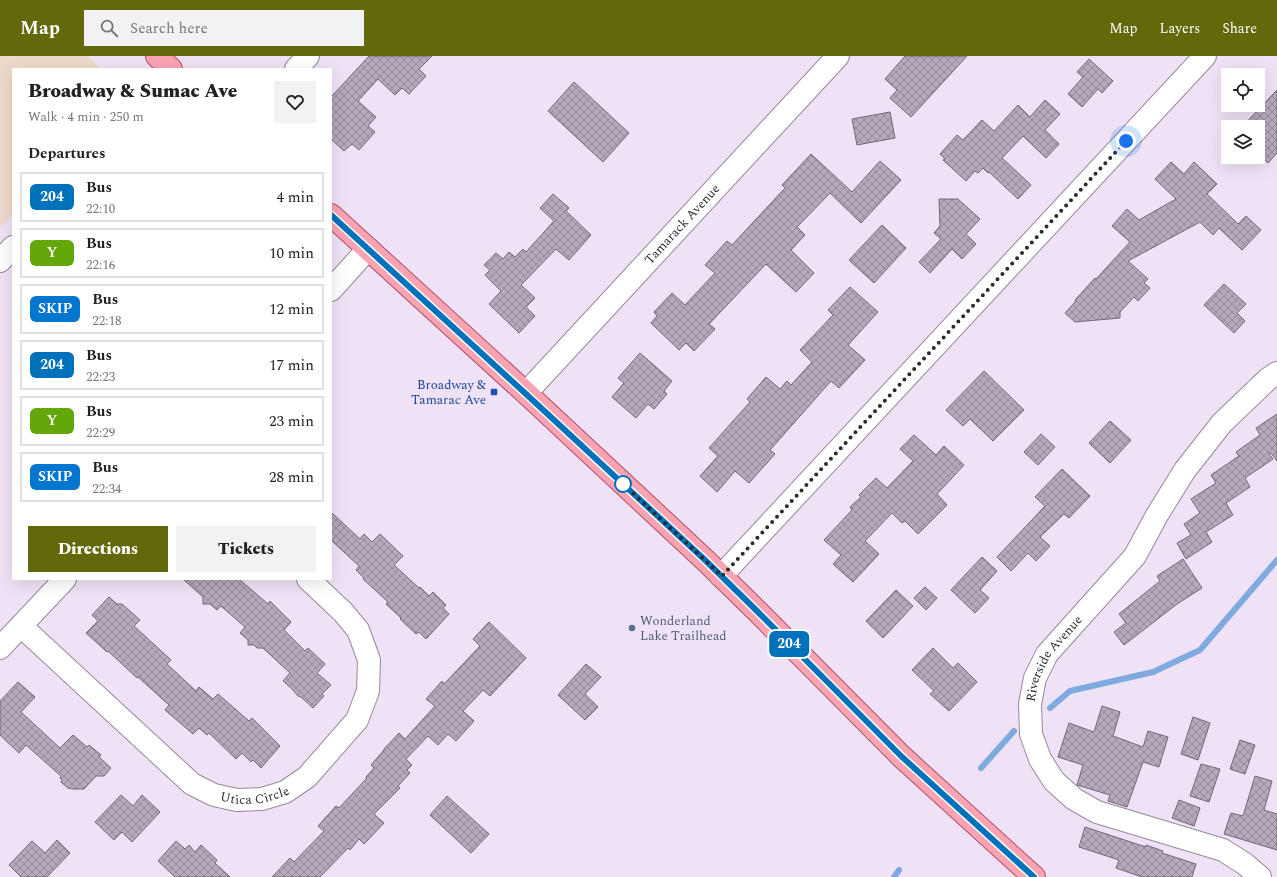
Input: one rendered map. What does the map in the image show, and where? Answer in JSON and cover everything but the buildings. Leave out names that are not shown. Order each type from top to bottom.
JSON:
[{"type":"main road","points":[[157,56],[170,68]]},
{"type":"main road","points":[[332,216],[722,576],[901,756],[1034,877]]},
{"type":"street","points":[[297,68],[308,56]]},
{"type":"street","name":"Tamarack Avenue","points":[[526,394],[838,56]]},
{"type":"street","points":[[722,576],[1205,56]]},
{"type":"street","points":[[0,261],[12,248]]},
{"type":"street","points":[[332,289],[368,249]]},
{"type":"street","name":"Riverside Avenue","points":[[1260,877],[1246,864],[1223,850],[1097,812],[1074,799],[1054,781],[1040,759],[1031,734],[1030,704],[1035,678],[1047,654],[1135,556],[1157,515],[1185,470],[1222,423],[1268,379],[1277,373]]},
{"type":"street","points":[[0,648],[63,580]]},
{"type":"street","name":"Utica Circle","points":[[21,626],[192,784],[214,795],[237,800],[262,799],[285,792],[307,777],[357,720],[368,691],[369,660],[358,630],[343,612],[309,580]]},
{"type":"shaded area","points":[[0,56],[88,56],[100,68],[12,68],[12,215],[0,228]]},
{"type":"waterway","points":[[1050,708],[1070,691],[1153,672],[1200,650],[1277,560]]},
{"type":"waterway","points":[[981,768],[1014,731]]},
{"type":"waterway","points":[[894,877],[899,870]]},
{"type":"bus line","name":"204","points":[[332,216],[705,560],[901,756],[1034,877]]},
{"type":"place","name":"Broadway & Tamarac Ave","points":[[494,392]]},
{"type":"place","name":"Wonderland Lake Trailhead","points":[[632,628]]},
{"type":"route","points":[[623,484],[722,576],[1126,141]]}]
